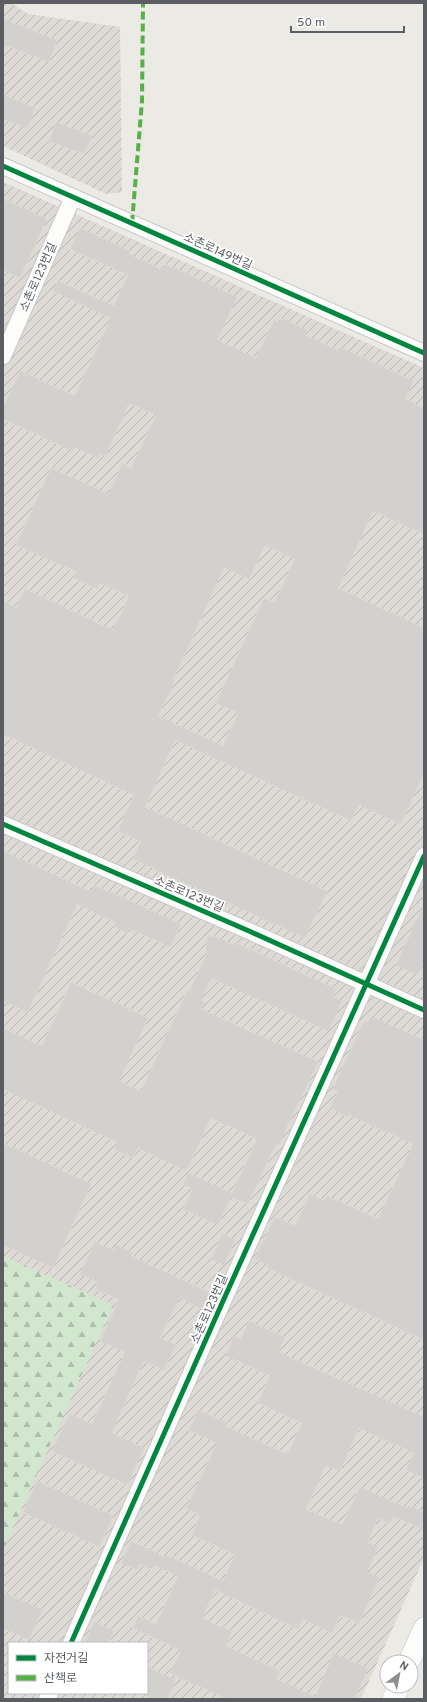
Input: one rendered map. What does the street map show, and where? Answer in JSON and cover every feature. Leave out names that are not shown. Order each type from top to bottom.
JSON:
[{"type":"street","name":"소촌로149번길","points":[[3,166],[424,353]]},
{"type":"street","name":"소촌로123번길","points":[[3,356],[72,197]]},
{"type":"street","name":"소촌로123번길","points":[[3,824],[249,930],[424,1010]]},
{"type":"street","name":"소촌로123번길","points":[[71,1642],[424,856]]},
{"type":"street","points":[[413,1654],[423,1632]]},
{"type":"shaded area","points":[[3,3],[11,3],[28,14],[120,27],[122,192],[106,194],[3,146]]},
{"type":"shaded area","points":[[3,182],[424,368],[424,1558],[381,1654],[379,1654],[379,1659],[361,1699],[3,1699]]},
{"type":"green space","points":[[3,1256],[113,1305],[4,1547],[3,1547]]},
{"type":"building","points":[[3,19],[57,40],[49,62],[3,44]]},
{"type":"building","points":[[3,95],[35,108],[27,128],[3,119]]},
{"type":"building","points":[[56,122],[92,136],[84,154],[49,141]]},
{"type":"building","points":[[3,199],[47,219],[20,278],[3,270]]},
{"type":"building","points":[[80,228],[130,251],[129,254],[163,270],[165,264],[237,297],[217,340],[256,358],[274,320],[279,323],[281,318],[307,330],[305,335],[338,350],[340,347],[413,381],[405,399],[424,408],[424,534],[373,511],[338,588],[424,628],[424,773],[401,824],[359,805],[351,821],[175,740],[145,807],[327,891],[305,938],[133,859],[141,841],[118,831],[134,795],[3,734],[3,602],[16,608],[25,589],[113,630],[129,596],[100,583],[97,589],[74,578],[77,572],[16,545],[51,468],[109,494],[122,464],[131,469],[156,415],[129,403],[105,456],[100,454],[98,458],[75,447],[73,451],[3,419],[3,408],[20,371],[75,396],[111,318],[53,291],[58,281],[114,306],[128,275],[70,249]],"holes":[[[265,545],[295,559],[274,603],[264,598],[216,703],[238,713],[223,746],[158,716],[224,567],[249,579]]]},
{"type":"building","points":[[3,851],[91,892],[94,885],[181,924],[170,947],[129,928],[127,933],[114,926],[115,922],[77,904],[28,1012],[3,1001]]},
{"type":"building","points":[[424,904],[424,962],[418,975],[396,965]]},
{"type":"building","points":[[214,936],[233,945],[234,942],[336,989],[333,997],[342,1001],[328,1031],[211,978],[201,1000],[205,1002],[201,1009],[318,1062],[278,1146],[276,1144],[248,1204],[231,1197],[218,1225],[183,1209],[193,1189],[183,1184],[188,1173],[232,1193],[257,1139],[211,1118],[186,1171],[138,1148],[133,1158],[114,1149],[117,1142],[3,1089],[3,1028],[42,1046],[71,982],[148,1018],[119,1081],[141,1091],[186,993],[188,994],[207,954],[206,942],[208,937]]},
{"type":"building","points":[[375,1018],[424,1040],[424,1340],[267,1268],[268,1265],[255,1259],[275,1217],[295,1226],[310,1194],[324,1201],[327,1196],[378,1219],[413,1144],[330,1108],[338,1091],[333,1089],[363,1023]]},
{"type":"building","points":[[3,1143],[91,1184],[53,1268],[3,1245]]},
{"type":"building","points":[[222,1234],[235,1240],[224,1265],[211,1259]]},
{"type":"building","points":[[95,1242],[113,1250],[116,1245],[133,1253],[131,1256],[213,1294],[205,1310],[179,1298],[160,1338],[176,1345],[164,1370],[144,1361],[111,1433],[144,1448],[127,1485],[52,1451],[70,1414],[92,1424],[125,1352],[100,1341],[119,1300],[96,1289],[98,1282],[80,1274]]},
{"type":"building","points":[[249,1321],[285,1337],[278,1352],[424,1417],[424,1478],[406,1470],[414,1453],[359,1428],[340,1471],[326,1465],[306,1509],[342,1525],[360,1487],[407,1508],[408,1505],[424,1513],[424,1530],[393,1516],[390,1524],[378,1518],[368,1542],[378,1547],[367,1572],[380,1577],[359,1623],[340,1615],[332,1633],[303,1619],[298,1629],[215,1590],[202,1618],[232,1632],[226,1646],[280,1671],[276,1679],[315,1697],[334,1653],[368,1669],[354,1699],[227,1699],[170,1673],[181,1650],[133,1628],[138,1616],[156,1624],[178,1576],[154,1565],[151,1570],[140,1564],[137,1570],[121,1563],[131,1541],[223,1581],[235,1555],[192,1535],[200,1515],[186,1509],[217,1443],[189,1430],[198,1410],[227,1423],[225,1426],[286,1454],[288,1451],[289,1452],[302,1423],[258,1403],[270,1376],[226,1356],[234,1336],[241,1339]]},
{"type":"building","points":[[37,1481],[113,1516],[99,1547],[23,1512]]},
{"type":"building","points":[[3,1592],[42,1610],[29,1640],[3,1628]]},
{"type":"building","points":[[94,1622],[114,1631],[108,1642],[85,1642]]},
{"type":"building","points":[[148,1667],[176,1680],[167,1699],[147,1699]]},
{"type":"marked path","points":[[132,223],[142,101],[143,3]]},
{"type":"cycle path","points":[[3,166],[424,353]]},
{"type":"cycle path","points":[[3,824],[249,931],[424,1010]]},
{"type":"cycle path","points":[[71,1642],[223,1301],[424,856]]}]
